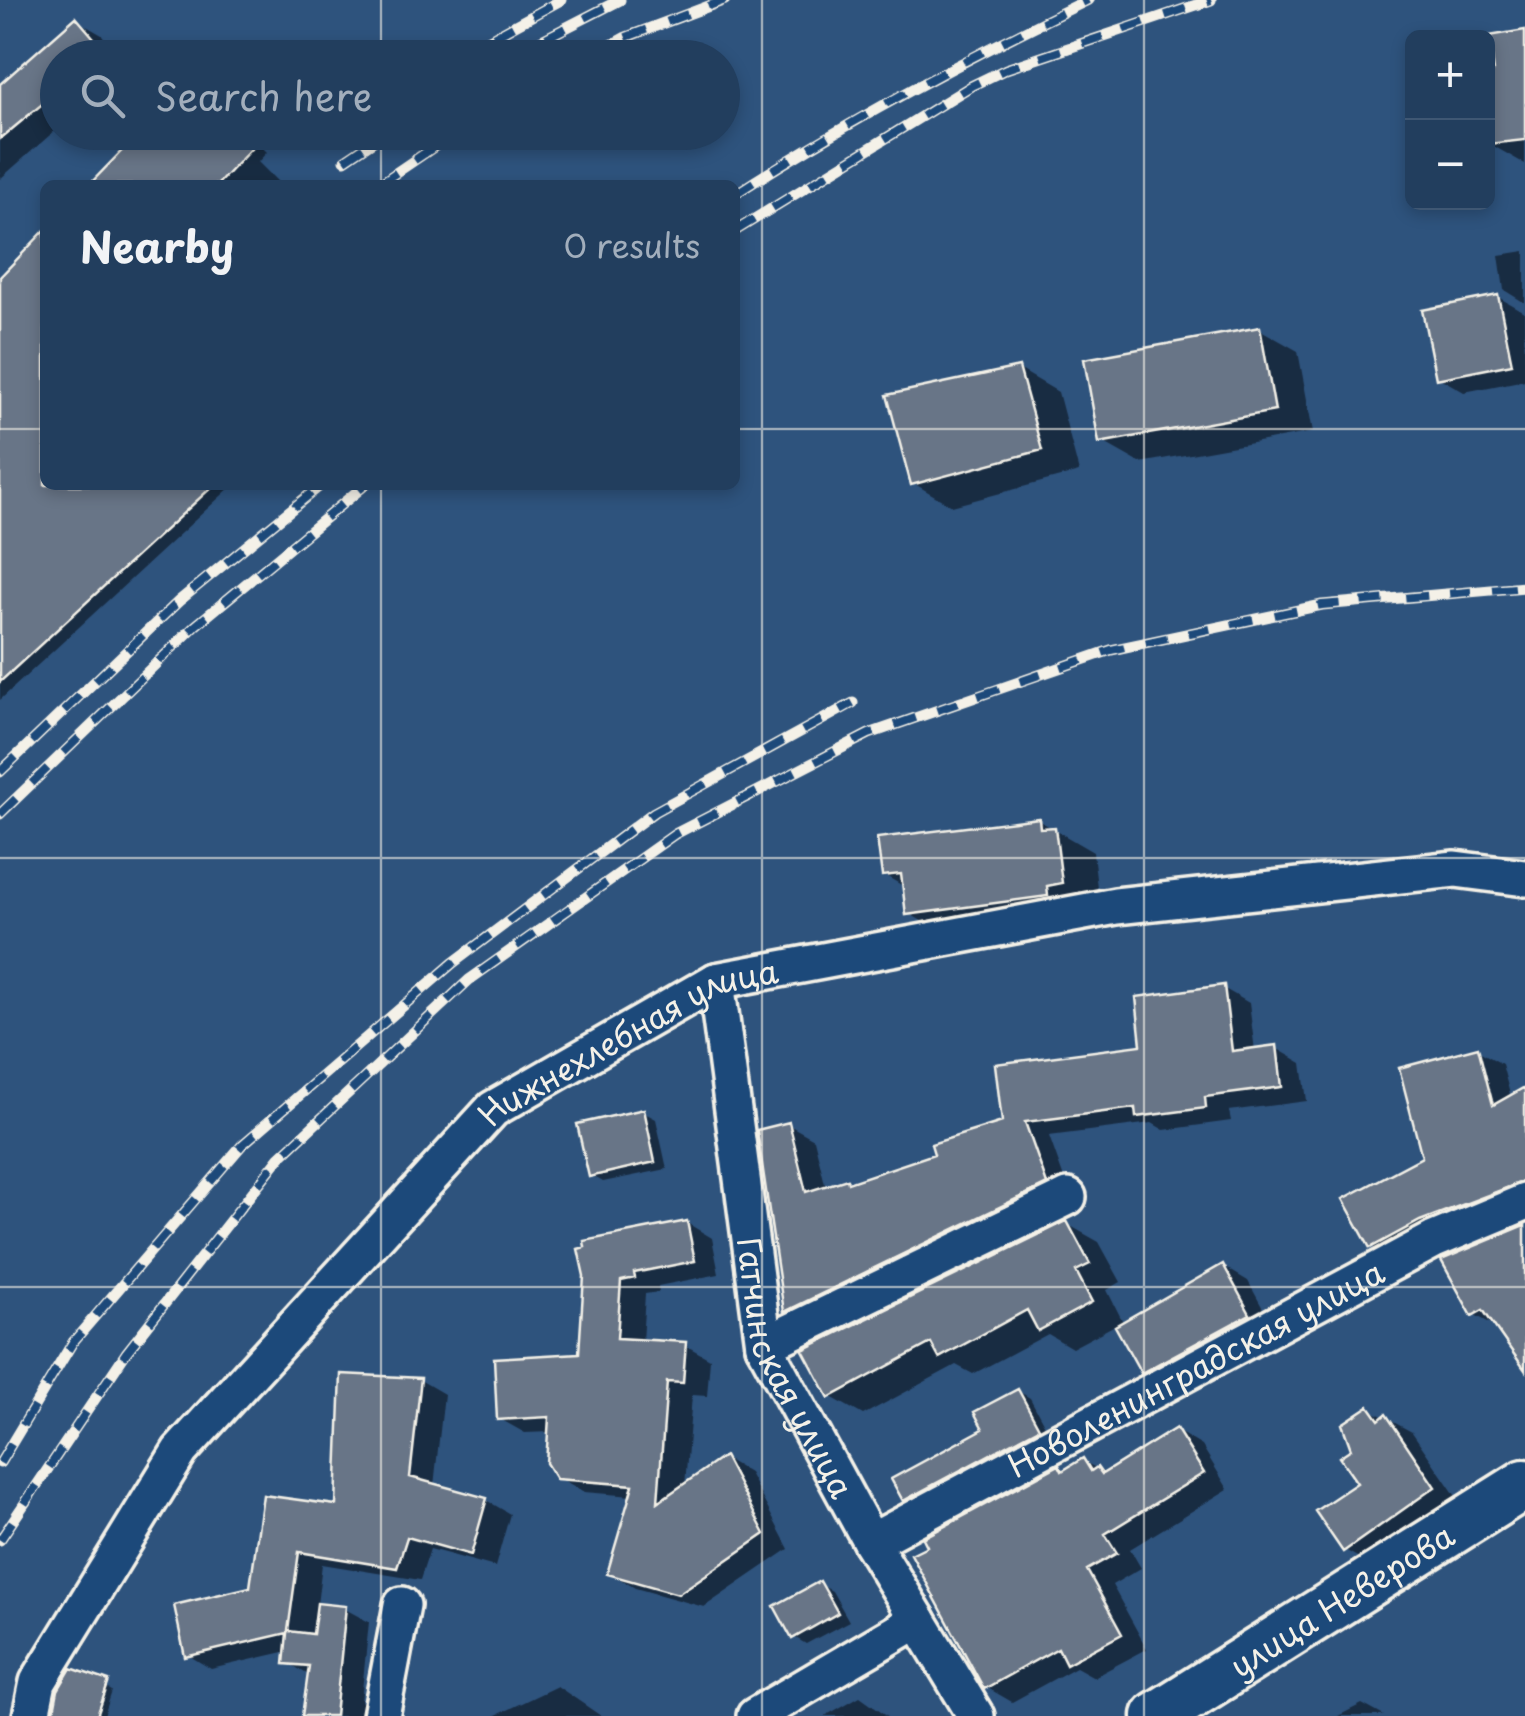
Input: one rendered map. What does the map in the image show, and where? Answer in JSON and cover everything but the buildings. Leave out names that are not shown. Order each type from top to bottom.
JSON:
[{"type":"street","name":"Нижнехлебная улица","points":[[31,1716],[38,1682],[180,1450],[493,1109],[716,981],[1116,906],[1455,868],[1525,878]]},
{"type":"street","name":"Гатчинская улица","points":[[716,981],[764,1345],[871,1542],[976,1716]]},
{"type":"street","points":[[764,1345],[1068,1197]]},
{"type":"street","name":"Новоленинградская улица","points":[[871,1542],[1434,1240],[1525,1202]]},
{"type":"street","name":"улица Неверова","points":[[1157,1716],[1525,1484]]},
{"type":"street","points":[[381,1716],[402,1604]]},
{"type":"street","points":[[755,1716],[918,1620]]},
{"type":"railway","points":[[488,40],[561,0]]},
{"type":"railway","points":[[542,40],[620,0]]},
{"type":"railway","points":[[620,40],[725,0]]},
{"type":"railway","points":[[740,191],[908,91],[1088,0]]},
{"type":"railway","points":[[740,228],[971,86],[1006,69],[1211,0]]},
{"type":"railway","points":[[345,160],[360,150]]},
{"type":"railway","points":[[385,180],[430,150]]},
{"type":"railway","points":[[0,772],[179,601],[315,490]]},
{"type":"railway","points":[[0,814],[195,626],[359,490]]},
{"type":"railway","points":[[0,1540],[126,1353],[280,1157],[469,980],[675,834],[869,734],[1111,650],[1322,605],[1525,587]]},
{"type":"railway","points":[[0,1463],[73,1342],[242,1145],[453,963],[654,812],[853,703]]}]
